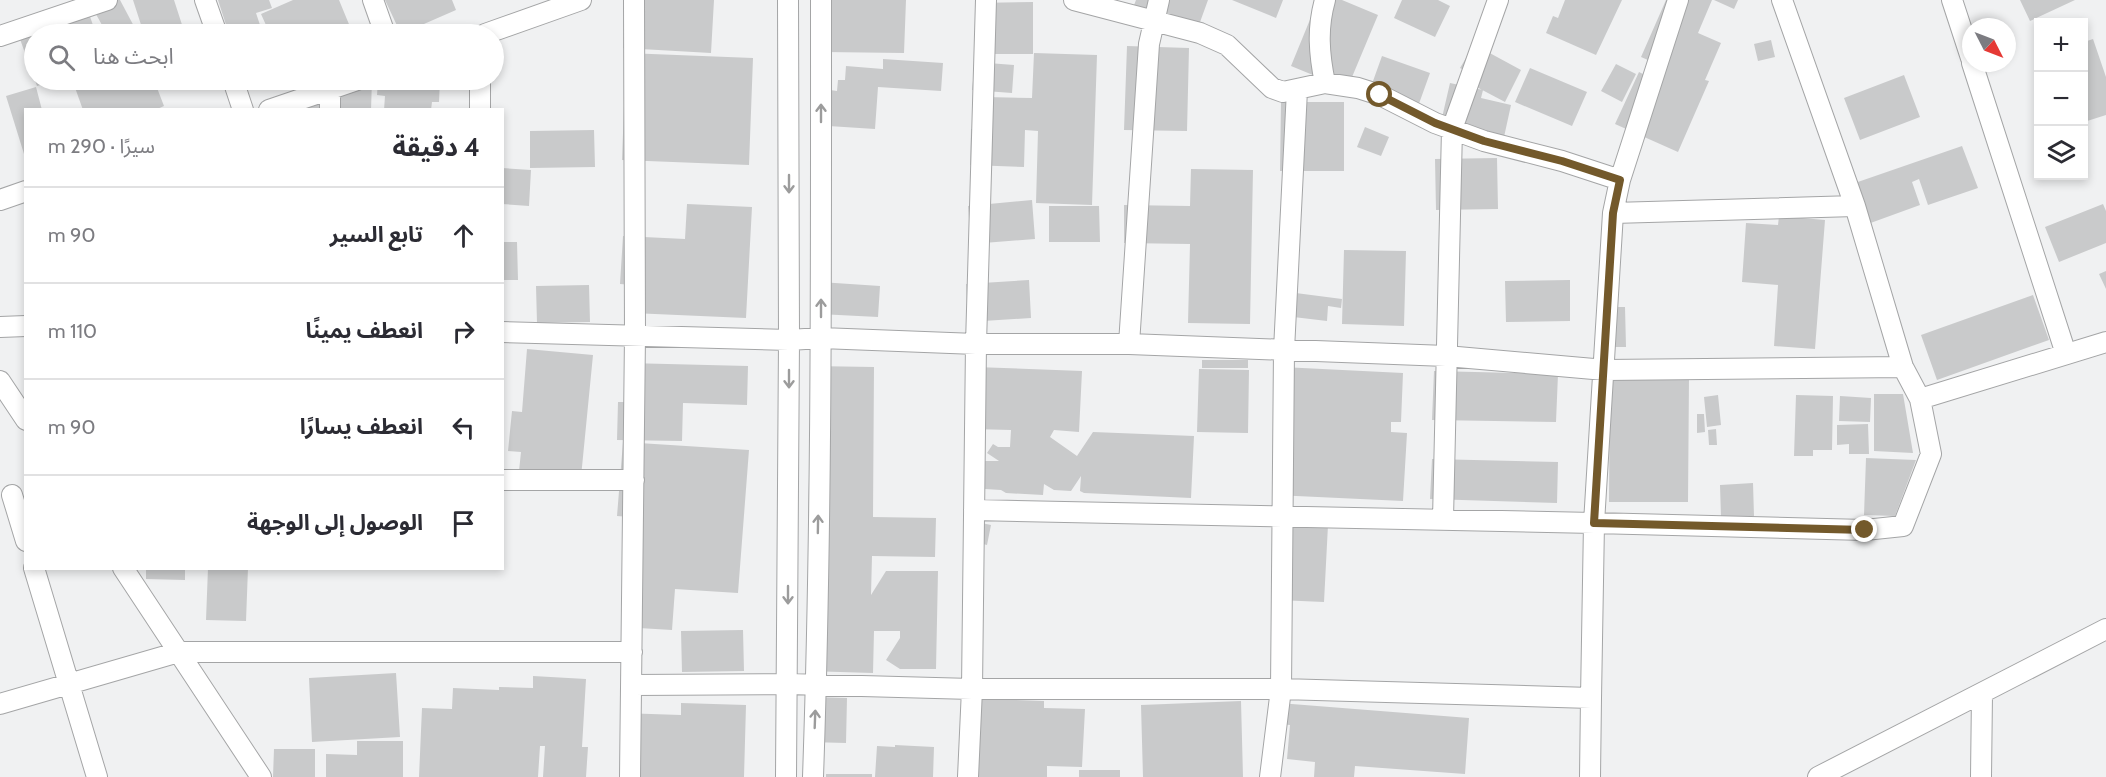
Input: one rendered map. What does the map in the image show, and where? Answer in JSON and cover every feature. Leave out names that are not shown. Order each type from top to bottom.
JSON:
[{"type":"street","points":[[36,24],[107,0]]},
{"type":"street","points":[[205,0],[213,24]]},
{"type":"street","points":[[374,0],[382,24]]},
{"type":"street","points":[[504,27],[581,0]]},
{"type":"street","points":[[630,777],[635,334],[634,0]]},
{"type":"street","points":[[786,777],[789,0]]},
{"type":"street","points":[[813,777],[821,338],[820,0]]},
{"type":"street","points":[[968,777],[972,689],[976,344],[986,0]]},
{"type":"street","points":[[1074,0],[1200,33],[1227,45],[1272,88],[1283,92],[1325,83],[1358,88],[1380,95],[1435,123],[1484,141],[1562,161],[1620,180]]},
{"type":"street","points":[[1129,344],[1149,44],[1159,0]]},
{"type":"street","points":[[1325,0],[1320,23],[1319,45],[1325,83]]},
{"type":"street","points":[[1443,519],[1452,129],[1498,0]]},
{"type":"street","points":[[1590,777],[1594,523],[1613,213],[1620,180],[1678,0]]},
{"type":"street","points":[[1952,0],[1962,31]]},
{"type":"street","points":[[974,510],[1865,530],[1903,526],[1931,454],[1920,399],[1903,367],[1855,206],[1789,3]]},
{"type":"street","points":[[0,36],[24,28]]},
{"type":"street","points":[[1975,72],[2066,354]]},
{"type":"street","points":[[236,90],[242,108]]},
{"type":"street","points":[[275,108],[327,90]]},
{"type":"street","points":[[330,90],[330,108]]},
{"type":"street","points":[[480,90],[480,108]]},
{"type":"street","points":[[1270,777],[1281,689],[1284,350],[1297,90]]},
{"type":"street","points":[[0,200],[24,192]]},
{"type":"street","points":[[1613,213],[1855,206]]},
{"type":"street","points":[[0,327],[24,326]]},
{"type":"street","points":[[504,333],[635,334],[789,340],[821,338],[976,344],[1129,344],[1446,356],[1605,370],[1903,367]]},
{"type":"street","points":[[1920,399],[2106,342]]},
{"type":"street","points":[[0,381],[24,417]]},
{"type":"street","points":[[504,480],[634,480]]},
{"type":"street","points":[[12,495],[24,534]]},
{"type":"street","points":[[35,570],[97,777]]},
{"type":"street","points":[[124,570],[261,777]]},
{"type":"street","points":[[1820,776],[2106,629]]},
{"type":"street","points":[[0,704],[179,652],[632,652]]},
{"type":"street","points":[[632,684],[788,684],[972,689],[1281,689],[1591,698]]},
{"type":"street","points":[[1981,777],[1982,694]]},
{"type":"building","points":[[106,0],[120,0],[133,24],[101,24],[92,7]]},
{"type":"building","points":[[133,0],[174,0],[182,24],[141,24]]},
{"type":"building","points":[[218,0],[269,0],[272,8],[256,13],[260,24],[226,24]]},
{"type":"building","points":[[293,0],[339,0],[349,24],[266,24],[261,14]]},
{"type":"building","points":[[385,0],[452,0],[456,10],[424,24],[396,24]]},
{"type":"building","points":[[626,0],[714,0],[711,53],[623,48]]},
{"type":"building","points":[[816,0],[906,0],[904,53],[824,52],[823,89],[837,91],[838,80],[845,80],[846,66],[883,69],[883,59],[943,63],[941,91],[878,87],[875,129],[813,125]]},
{"type":"building","points":[[1136,0],[1208,0],[1195,36],[1131,13]]},
{"type":"building","points":[[1232,0],[1283,0],[1276,18]]},
{"type":"building","points":[[1318,0],[1342,0],[1378,15],[1347,89],[1291,66]]},
{"type":"building","points":[[1402,0],[1438,0],[1450,6],[1435,37],[1394,18]]},
{"type":"building","points":[[1565,0],[1622,0],[1596,55],[1546,33],[1553,16],[1558,18]]},
{"type":"building","points":[[1666,0],[1712,0],[1698,33],[1721,43],[1705,80],[1709,81],[1678,152],[1615,124],[1639,72],[1649,77],[1655,63],[1641,57]]},
{"type":"building","points":[[1714,0],[1738,0],[1734,9]]},
{"type":"building","points":[[2020,0],[2075,0],[2034,18],[2030,21]]},
{"type":"building","points":[[85,2],[93,24],[27,24]]},
{"type":"building","points":[[1033,2],[1033,54],[985,54],[985,11],[975,11],[975,3]]},
{"type":"building","points":[[24,25],[24,50],[16,28]]},
{"type":"building","points":[[2093,39],[2106,77],[2106,115],[2088,121],[2088,72],[2088,41]]},
{"type":"building","points":[[1771,40],[1775,57],[1758,61],[1754,44]]},
{"type":"building","points":[[1127,46],[1189,48],[1187,131],[1124,130]]},
{"type":"building","points":[[1486,51],[1521,70],[1505,102],[1469,83],[1473,75],[1460,68],[1466,58],[1479,65]]},
{"type":"building","points":[[626,53],[753,58],[749,165],[622,160]]},
{"type":"building","points":[[1034,53],[1097,55],[1092,205],[1036,203],[1038,131],[1025,130],[1024,167],[970,165],[971,129],[984,130],[985,97],[1032,98]]},
{"type":"building","points":[[1382,56],[1430,73],[1416,112],[1368,95]]},
{"type":"building","points":[[975,62],[1014,65],[1012,93],[972,90]]},
{"type":"building","points":[[1616,64],[1636,74],[1622,102],[1601,91]]},
{"type":"building","points":[[1530,68],[1587,92],[1572,126],[1515,102]]},
{"type":"building","points":[[1904,75],[1920,117],[1860,140],[1844,98]]},
{"type":"building","points":[[1450,83],[1483,90],[1481,98],[1511,105],[1504,137],[1441,122]]},
{"type":"building","points":[[26,90],[37,90],[41,108],[24,108],[24,154],[6,96]]},
{"type":"building","points":[[76,90],[158,90],[164,106],[160,108],[82,108]]},
{"type":"building","points":[[293,90],[372,90],[371,108],[292,108]]},
{"type":"building","points":[[377,90],[440,90],[439,102],[432,102],[431,108],[384,108],[385,96],[377,95]]},
{"type":"building","points":[[1281,102],[1344,102],[1344,171],[1280,171]]},
{"type":"building","points":[[1365,127],[1389,137],[1381,156],[1357,147]]},
{"type":"building","points":[[594,130],[595,167],[530,168],[530,131]]},
{"type":"building","points":[[1962,146],[1978,188],[1928,205],[1919,179],[1912,182],[1920,205],[1865,225],[1852,184]]},
{"type":"building","points":[[1497,158],[1498,209],[1436,210],[1435,159]]},
{"type":"building","points":[[504,168],[531,170],[529,206],[504,204]]},
{"type":"building","points":[[1191,169],[1253,170],[1250,324],[1188,323],[1190,244],[1124,243],[1124,205],[1190,206]]},
{"type":"building","points":[[1032,200],[1035,239],[971,244],[968,206]]},
{"type":"building","points":[[687,204],[752,207],[746,318],[632,313],[634,285],[620,284],[623,236],[685,239]]},
{"type":"building","points":[[2103,204],[2106,211],[2106,243],[2059,262],[2045,227]]},
{"type":"building","points":[[1049,206],[1099,206],[1100,242],[1049,242]]},
{"type":"building","points":[[1779,216],[1825,220],[1815,349],[1774,346],[1778,285],[1742,282],[1746,223],[1778,225]]},
{"type":"building","points":[[504,242],[517,242],[518,280],[504,280]]},
{"type":"building","points":[[1344,250],[1406,251],[1404,326],[1342,324]]},
{"type":"building","points":[[2106,271],[2106,289],[2099,274]]},
{"type":"building","points":[[1029,280],[1031,318],[968,322],[966,284]]},
{"type":"building","points":[[1570,280],[1570,321],[1506,322],[1505,281]]},
{"type":"building","points":[[820,282],[880,286],[878,317],[819,314]]},
{"type":"building","points":[[589,285],[590,322],[537,323],[536,286]]},
{"type":"building","points":[[1288,292],[1342,299],[1341,308],[1328,306],[1327,321],[1285,316]]},
{"type":"building","points":[[2033,295],[2049,340],[1937,380],[1921,335]]},
{"type":"building","points":[[1600,307],[1625,307],[1626,347],[1600,347]]},
{"type":"building","points":[[527,349],[593,355],[581,477],[519,471],[521,452],[508,451],[512,411],[522,412]]},
{"type":"building","points":[[1202,360],[1248,360],[1248,368],[1202,368]]},
{"type":"building","points":[[627,363],[748,366],[747,405],[683,403],[682,441],[617,440],[618,402],[626,402]]},
{"type":"building","points":[[812,366],[874,367],[873,517],[936,518],[935,557],[872,556],[871,595],[886,571],[938,571],[936,669],[900,669],[886,660],[900,638],[900,631],[874,631],[873,673],[807,671]]},
{"type":"building","points":[[975,367],[1082,371],[1079,432],[1054,430],[1050,437],[1077,456],[1093,432],[1194,436],[1191,498],[1084,493],[1080,491],[1081,476],[1071,491],[1054,490],[1044,484],[1043,495],[1006,493],[1001,490],[985,489],[966,477],[977,461],[999,461],[987,453],[993,444],[998,447],[1010,447],[1011,430],[972,429]]},
{"type":"building","points":[[1282,367],[1403,373],[1401,422],[1391,422],[1391,432],[1407,433],[1403,501],[1275,495]]},
{"type":"building","points":[[1199,369],[1249,370],[1248,433],[1197,432]]},
{"type":"building","points":[[1434,371],[1558,374],[1556,422],[1432,420]]},
{"type":"building","points":[[1610,376],[1689,377],[1688,502],[1609,502]]},
{"type":"building","points":[[1874,394],[1903,394],[1913,453],[1874,451]]},
{"type":"building","points":[[1718,395],[1721,425],[1707,427],[1704,397]]},
{"type":"building","points":[[1796,395],[1833,396],[1832,450],[1813,450],[1813,456],[1794,456]]},
{"type":"building","points":[[1840,396],[1871,398],[1870,422],[1839,421]]},
{"type":"building","points":[[1697,414],[1704,414],[1705,432],[1697,433]]},
{"type":"building","points":[[1868,424],[1869,454],[1849,454],[1849,444],[1837,445],[1837,425]]},
{"type":"building","points":[[1716,429],[1717,445],[1709,445],[1708,430]]},
{"type":"building","points":[[623,442],[749,450],[738,593],[675,589],[672,630],[622,627],[630,517],[617,516]]},
{"type":"building","points":[[1866,458],[1916,460],[1895,516],[1864,515]]},
{"type":"building","points":[[1432,459],[1558,462],[1557,503],[1430,499]]},
{"type":"building","points":[[1753,483],[1754,516],[1721,517],[1720,485]]},
{"type":"building","points":[[972,521],[991,525],[987,545],[967,540]]},
{"type":"building","points":[[1282,523],[1328,525],[1324,602],[1278,600]]},
{"type":"building","points":[[146,570],[185,570],[185,580],[146,579]]},
{"type":"building","points":[[208,570],[248,570],[246,621],[206,620]]},
{"type":"building","points":[[743,630],[744,671],[682,672],[681,631]]},
{"type":"building","points":[[396,673],[400,737],[312,742],[309,678]]},
{"type":"building","points":[[533,676],[586,679],[582,747],[588,747],[586,777],[543,777],[545,746],[540,746],[538,777],[419,777],[422,708],[452,709],[453,688],[499,690],[499,687],[533,688]]},
{"type":"building","points":[[810,697],[847,698],[846,743],[809,742]]},
{"type":"building","points":[[969,698],[1044,701],[1044,708],[1085,709],[1082,767],[1047,766],[1047,777],[965,777]]},
{"type":"building","points":[[1241,701],[1243,777],[1143,777],[1141,705]]},
{"type":"building","points":[[681,703],[746,705],[744,777],[620,777],[621,713],[681,715]]},
{"type":"building","points":[[1279,703],[1469,718],[1465,774],[1355,766],[1354,777],[1314,777],[1315,762],[1287,759],[1290,725],[1278,724]]},
{"type":"building","points":[[357,741],[403,741],[403,777],[326,777],[326,754],[357,755]]},
{"type":"building","points":[[895,745],[934,747],[933,777],[875,777],[877,746],[895,747]]},
{"type":"building","points":[[274,749],[315,749],[315,777],[273,777]]},
{"type":"building","points":[[1079,770],[1120,770],[1120,777],[1079,777]]},
{"type":"building","points":[[826,774],[872,774],[872,777],[826,777]]},
{"type":"route","points":[[1380,95],[1435,123],[1484,141],[1562,161],[1620,180],[1613,213],[1594,523],[1865,530]]}]
